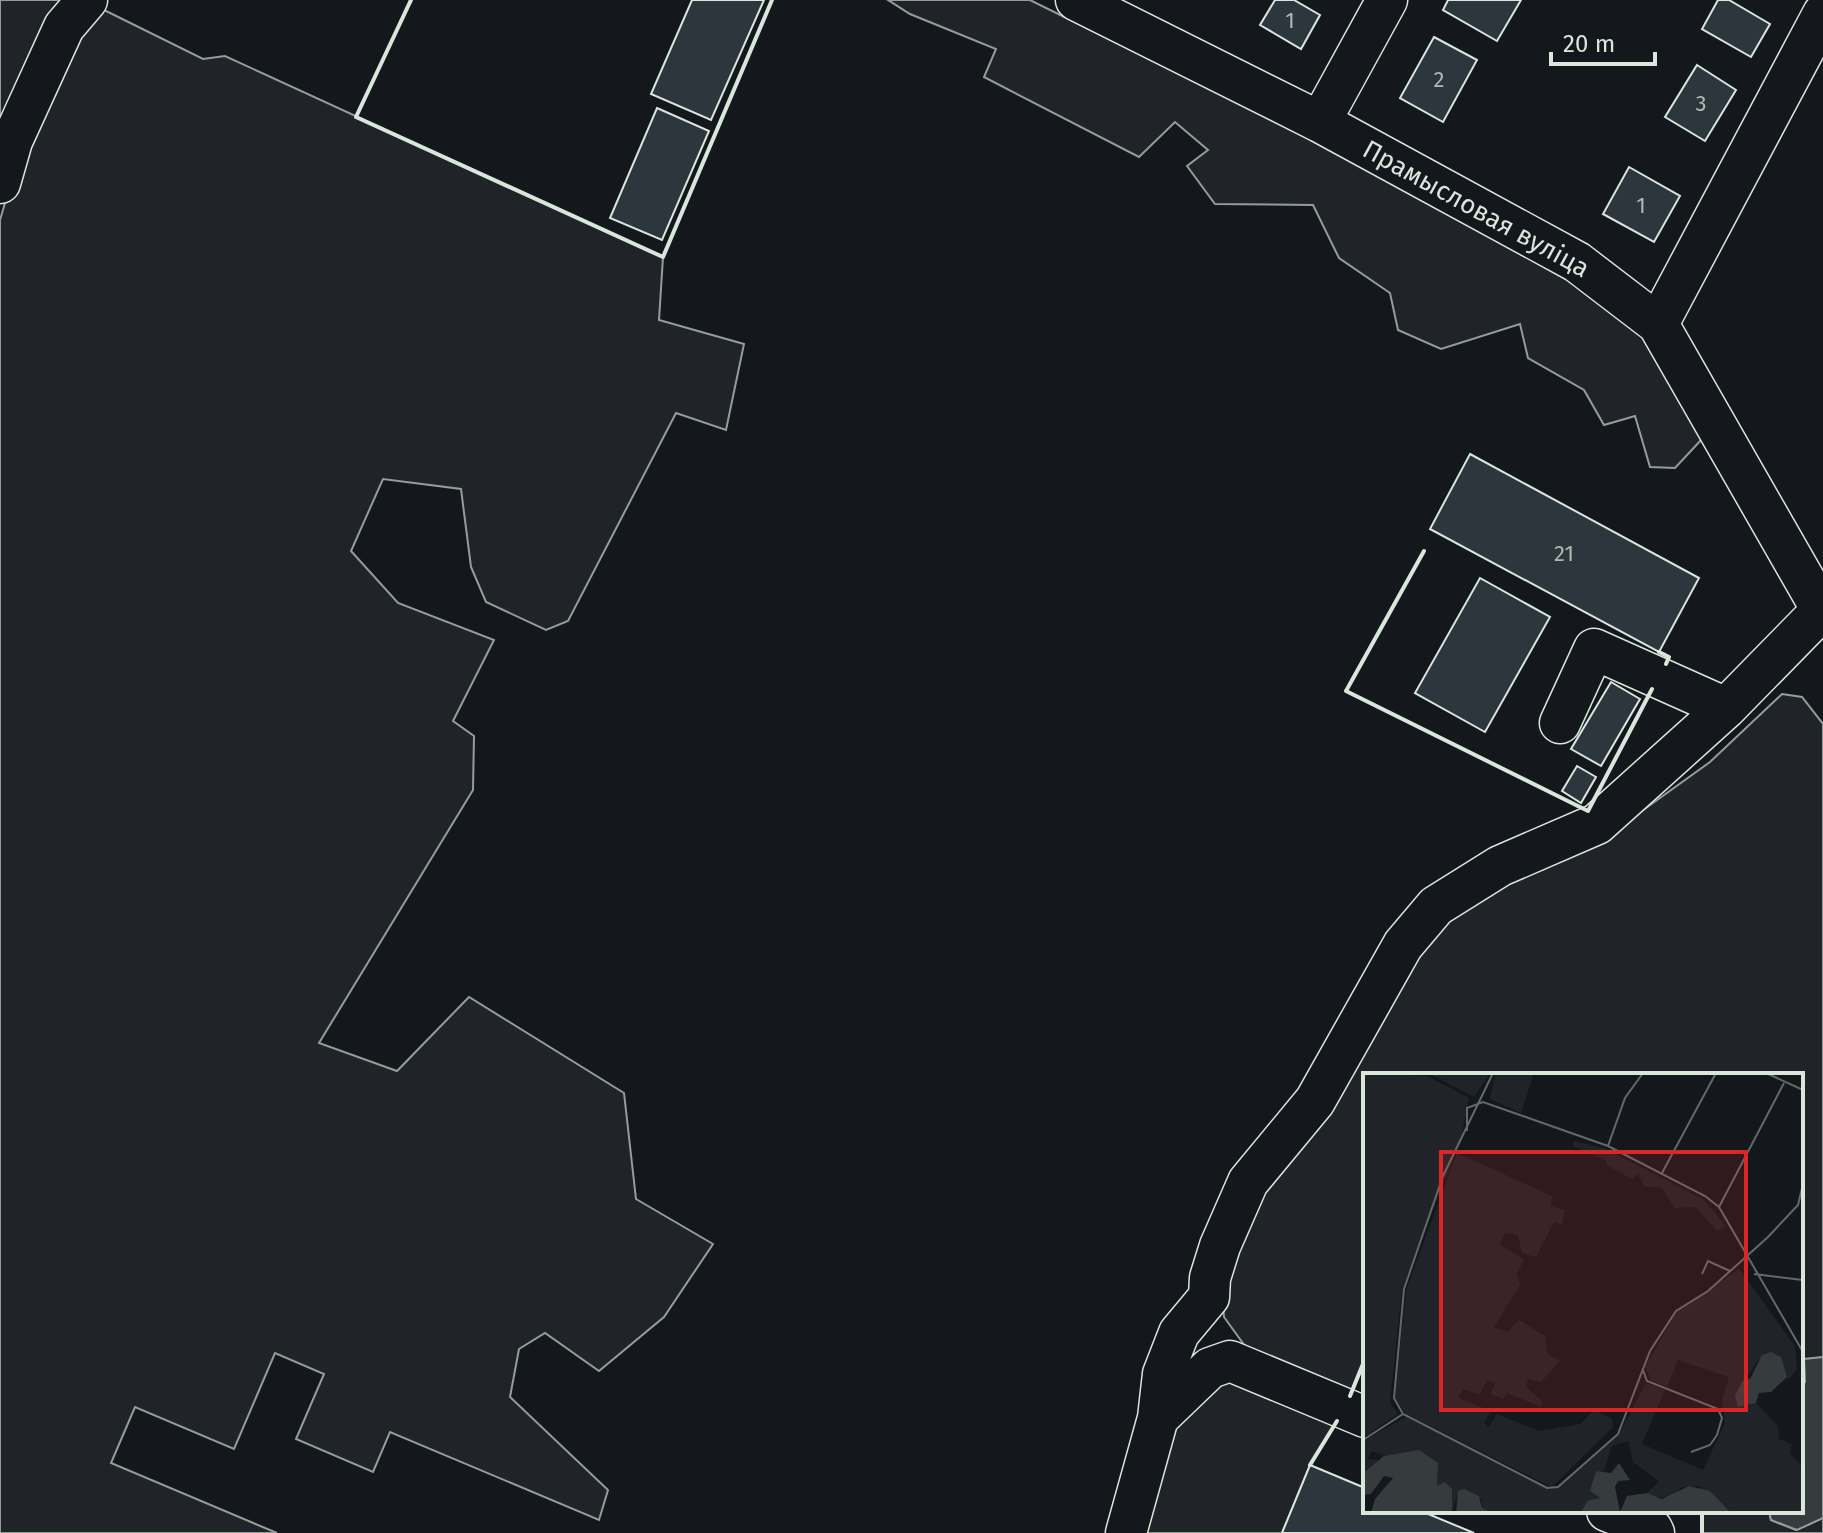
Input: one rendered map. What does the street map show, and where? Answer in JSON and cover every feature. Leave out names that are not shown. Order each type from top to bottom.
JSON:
[{"type":"street","points":[[0,183],[12,141],[64,27],[87,0]]},
{"type":"street","name":"Прамысловая вуліца","points":[[1076,0],[1320,122],[1577,262],[1658,324],[1823,610]]},
{"type":"street","points":[[1320,122],[1387,0]]},
{"type":"street","points":[[1658,324],[1823,14]]},
{"type":"street","points":[[1230,1361],[1219,1338],[1209,1297],[1210,1278],[1248,1182],[1315,1101],[1403,945],[1436,906],[1500,866],[1597,824],[1726,708],[1823,610]]},
{"type":"street","points":[[1560,723],[1594,649],[1726,708]]},
{"type":"street","points":[[1126,1533],[1158,1418],[1163,1374],[1179,1333],[1209,1297]]},
{"type":"street","points":[[1158,1418],[1210,1368],[1230,1361],[1363,1416]]},
{"type":"street","points":[[1612,1513],[1652,1529],[1654,1533]]},
{"type":"shaded area","points":[[0,0],[73,0],[0,145]]},
{"type":"shaded area","points":[[888,0],[1030,0],[1311,139],[1567,277],[1648,339],[1702,439],[1675,468],[1650,467],[1635,416],[1604,425],[1584,390],[1528,358],[1520,324],[1441,349],[1398,330],[1390,293],[1339,258],[1313,205],[1215,204],[1187,166],[1208,150],[1175,122],[1139,157],[984,77],[996,49],[910,14]]},
{"type":"shaded area","points":[[96,6],[203,59],[225,56],[663,257],[659,320],[744,344],[726,430],[676,413],[568,621],[546,630],[486,602],[471,567],[461,489],[383,479],[351,551],[398,603],[494,640],[453,721],[474,736],[473,790],[319,1043],[397,1071],[469,997],[624,1093],[636,1199],[713,1244],[664,1317],[599,1371],[545,1333],[519,1349],[510,1397],[608,1490],[599,1520],[390,1432],[373,1472],[296,1439],[324,1374],[275,1353],[234,1449],[135,1407],[111,1463],[277,1533],[0,1533],[0,220],[22,145]]},
{"type":"shaded area","points":[[1782,694],[1802,697],[1823,724],[1823,1357],[1804,1360],[1805,1382],[1803,1384],[1803,1073],[1363,1073],[1363,1364],[1347,1401],[1258,1364],[1224,1317],[1221,1280],[1229,1249],[1439,914],[1603,839],[1710,762]]},
{"type":"shaded area","points":[[1823,1357],[1823,1518],[1797,1530],[1771,1520],[1769,1513],[1803,1513],[1804,1359]]},
{"type":"shaded area","points":[[1212,1376],[1340,1416],[1310,1465],[1282,1533],[1134,1533],[1168,1428]]},
{"type":"shaded area","points":[[1702,1513],[1769,1513],[1771,1520],[1796,1530],[1823,1518],[1823,1533],[1702,1533]]},
{"type":"building","points":[[692,0],[764,0],[711,120],[651,94]]},
{"type":"building","points":[[1275,0],[1294,0],[1320,15],[1301,49],[1260,25]]},
{"type":"building","points":[[1448,0],[1521,0],[1497,41],[1443,10]]},
{"type":"building","points":[[1718,0],[1729,0],[1770,24],[1751,57],[1702,29]]},
{"type":"building","points":[[1434,37],[1477,60],[1443,122],[1400,98]]},
{"type":"building","points":[[1697,65],[1736,90],[1705,141],[1665,117]]},
{"type":"building","points":[[657,108],[709,131],[662,240],[610,218]]},
{"type":"building","points":[[1629,167],[1680,196],[1654,242],[1603,214]]},
{"type":"building","points":[[1470,454],[1699,578],[1659,652],[1430,529]]},
{"type":"building","points":[[1480,578],[1550,617],[1485,732],[1415,693]]},
{"type":"building","points":[[1611,682],[1640,699],[1601,766],[1571,749]]},
{"type":"building","points":[[1577,766],[1596,777],[1581,803],[1562,791]]},
{"type":"building","points":[[1310,1465],[1363,1487],[1363,1513],[1426,1513],[1474,1533],[1282,1533]]},
{"type":"wall","points":[[411,0],[356,117],[663,257],[772,0]]},
{"type":"wall","points":[[1424,551],[1346,691],[1588,811],[1652,689]]},
{"type":"wall","points":[[1659,652],[1669,657],[1666,664]]},
{"type":"wall","points":[[1350,1396],[1363,1364]]},
{"type":"wall","points":[[1310,1465],[1337,1421]]},
{"type":"wall","points":[[1702,1513],[1702,1533]]}]
